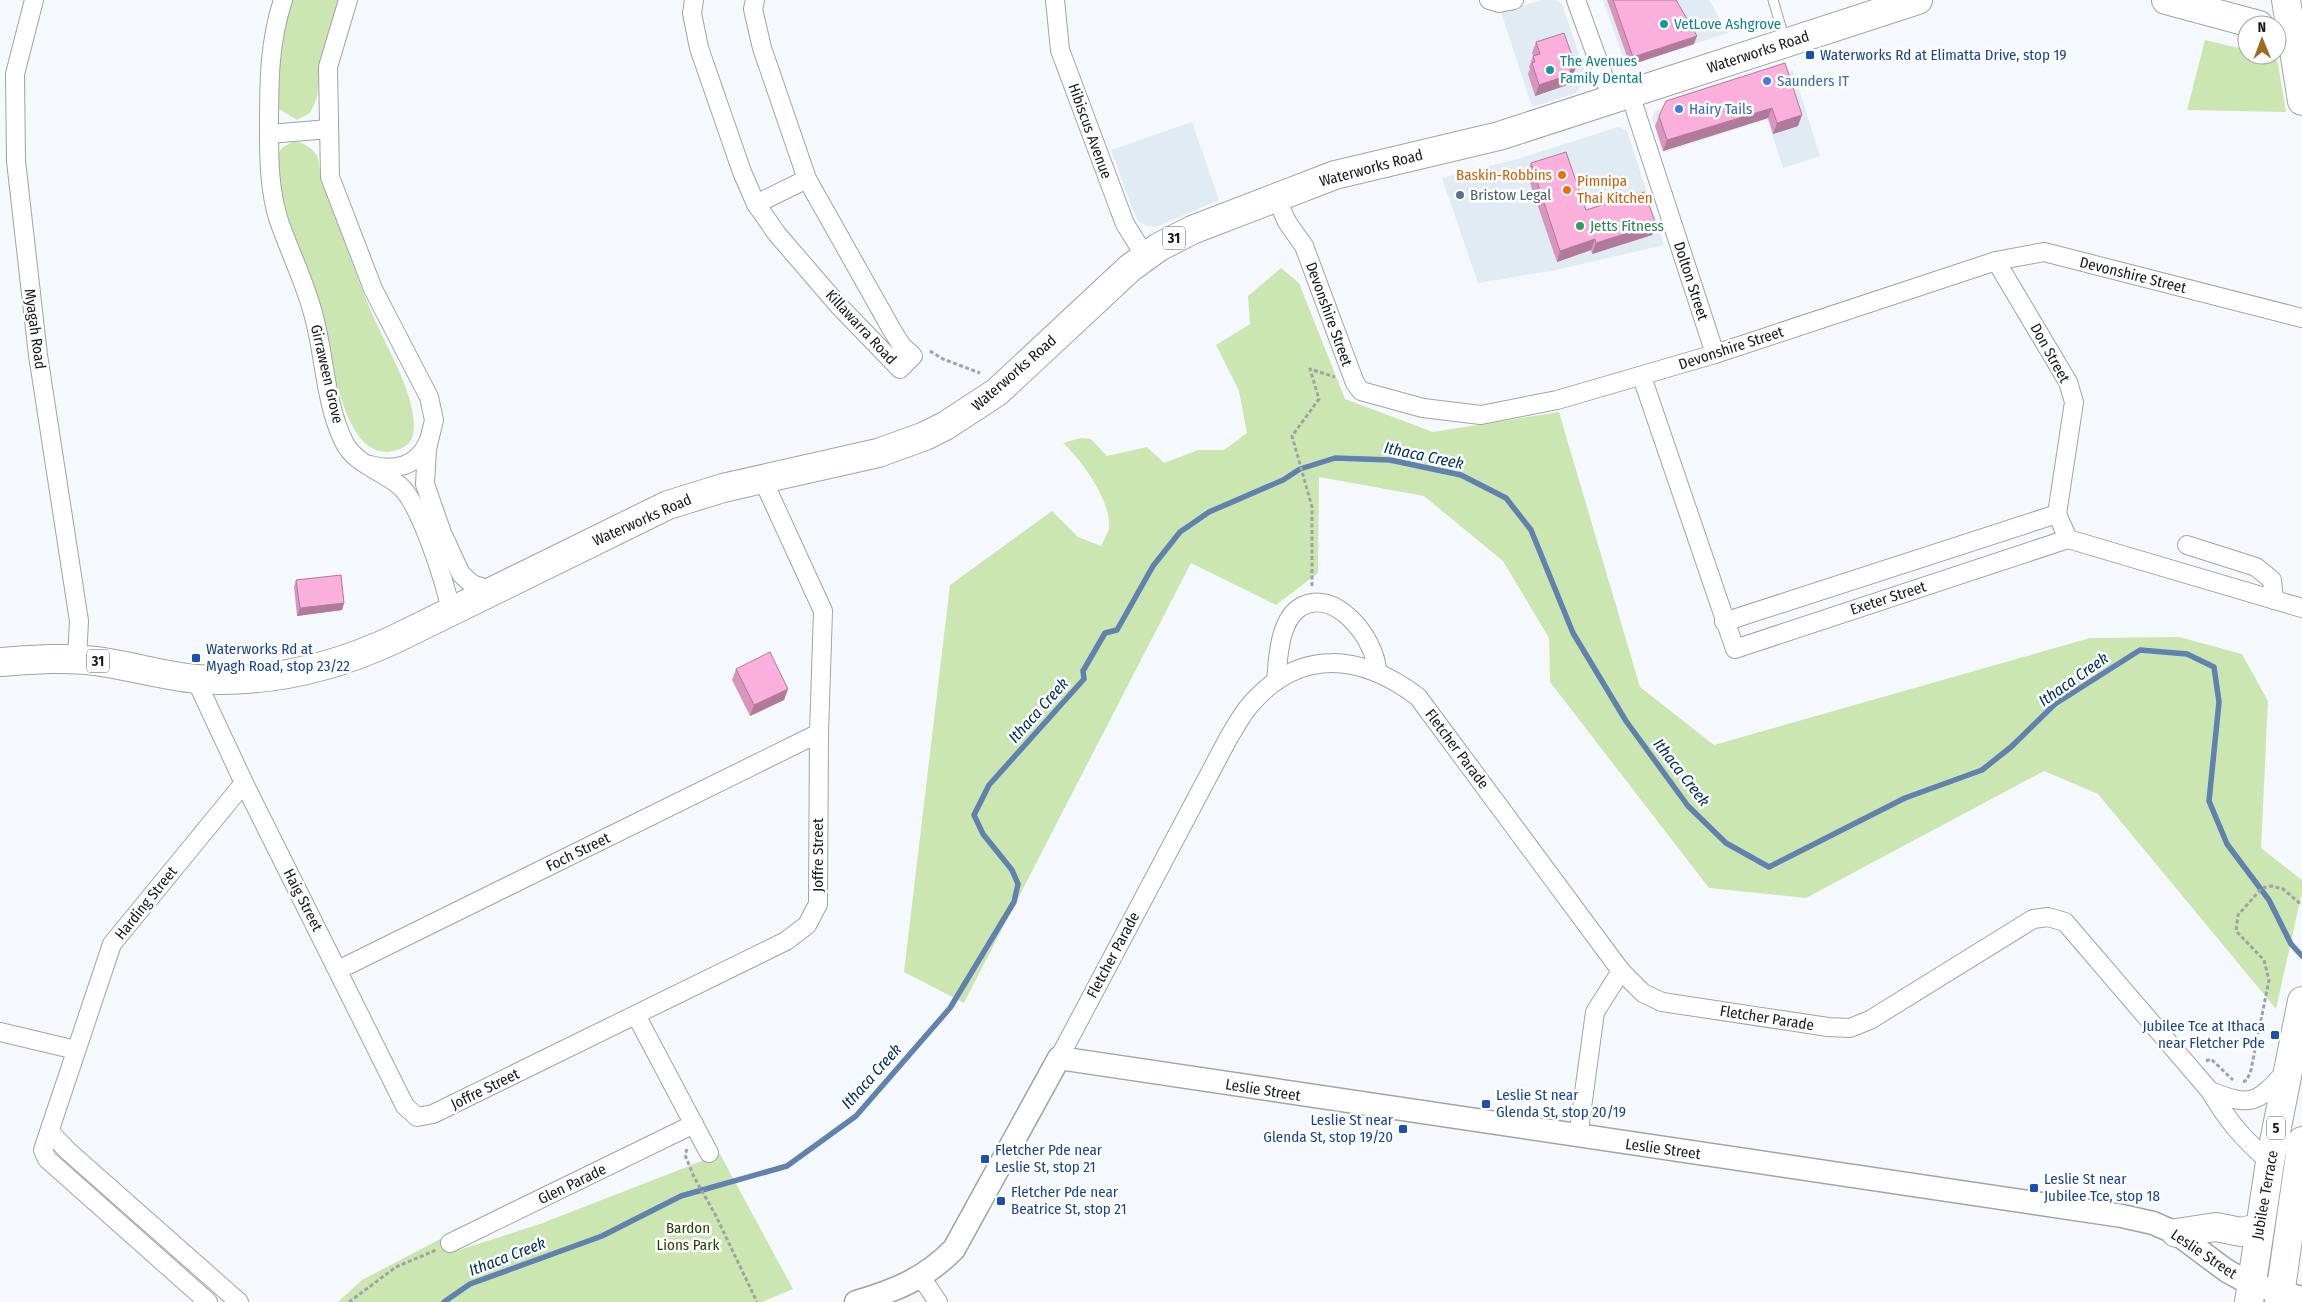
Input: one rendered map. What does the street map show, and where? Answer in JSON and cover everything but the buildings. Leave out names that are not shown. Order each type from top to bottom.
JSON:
[{"type":"main road","name":"Waterworks Road","points":[[0,662],[77,659],[195,678],[246,679],[306,671],[372,650],[668,505],[701,494],[878,453],[925,436],[964,415],[1015,376],[1114,282],[1145,256],[1192,230],[1276,197],[1356,169],[1480,142],[1786,42],[1866,12],[1918,0]]},
{"type":"main road","points":[[2166,0],[2237,19]]},
{"type":"main road","points":[[2286,0],[2302,102]]},
{"type":"main road","name":"Jubilee Terrace","points":[[2250,1293],[2258,1228],[2302,1001]]},
{"type":"main road","name":"Jubilee Terrace","points":[[2287,1298],[2302,1141]]},
{"type":"main road","points":[[2176,1233],[2216,1227],[2241,1232],[2258,1228]]},
{"type":"street","name":"Myagah Road","points":[[34,0],[15,74],[16,161],[38,355],[79,621],[77,659]]},
{"type":"street","name":"Girraween Grove","points":[[283,0],[275,25],[268,66],[270,182],[278,219],[312,308],[334,412],[344,442],[356,457],[393,481],[406,493],[463,577],[476,586],[492,591]]},
{"type":"street","name":"Girraween Grove","points":[[348,0],[328,67],[330,177],[373,289],[429,397],[434,415],[425,484],[451,611]]},
{"type":"street","name":"Killawarra Road","points":[[694,0],[692,13],[699,48],[742,172],[756,204],[777,234],[861,329],[900,368],[913,356],[906,350],[876,302],[807,179],[762,48],[753,9],[755,0]]},
{"type":"street","name":"Hibiscus Avenue","points":[[1055,0],[1060,50],[1121,214],[1145,256]]},
{"type":"street","points":[[1489,0],[1499,3],[1514,0]]},
{"type":"street","name":"Dolton Street","points":[[1576,0],[1621,96],[1715,354]]},
{"type":"street","points":[[269,134],[329,129]]},
{"type":"street","points":[[756,204],[807,179]]},
{"type":"street","name":"Devonshire Street","points":[[1276,197],[1287,222],[1304,246],[1355,383],[1361,391],[1423,408],[1481,415],[1557,400],[1642,377],[1996,261],[2044,252],[2302,318]]},
{"type":"street","name":"Don Street","points":[[1996,261],[2068,382],[2074,402],[2057,514]]},
{"type":"street","points":[[861,329],[873,317],[876,302]]},
{"type":"street","name":"Exeter Street","points":[[1642,377],[1724,622],[1735,649],[2068,540]]},
{"type":"street","points":[[356,457],[378,467],[395,468],[406,465],[421,455],[430,437]]},
{"type":"street","name":"Joffre Street","points":[[417,1117],[433,1114],[636,1015],[786,941],[807,925],[818,904],[819,733],[823,611],[763,480]]},
{"type":"street","points":[[2057,514],[2068,540],[2302,608]]},
{"type":"street","name":"Exeter Street","points":[[1724,622],[2057,514]]},
{"type":"street","points":[[2187,545],[2256,567],[2272,580],[2274,600]]},
{"type":"street","points":[[1276,681],[1278,657],[1286,627],[1292,616],[1300,608],[1312,604],[1329,606],[1344,613],[1358,625],[1370,642],[1376,658],[1377,671]]},
{"type":"street","name":"Fletcher Parade","points":[[856,1302],[886,1294],[921,1277],[938,1266],[954,1249],[1059,1058],[1229,737],[1250,705],[1276,681],[1298,669],[1322,664],[1345,663],[1377,671],[1402,685],[1418,697],[1621,971],[1643,993],[1662,1002],[1828,1027],[1850,1028],[1870,1020],[2033,918],[2048,917],[2065,922],[2210,1091],[2227,1120],[2270,1162]]},
{"type":"street","name":"Haig Street","points":[[195,678],[244,783],[405,1106],[417,1117]]},
{"type":"street","name":"Foch Street","points":[[338,970],[819,733]]},
{"type":"street","name":"Harding Street","points":[[208,1302],[47,1159],[43,1152],[112,944],[244,783]]},
{"type":"street","points":[[1578,1137],[1595,1012],[1621,971]]},
{"type":"street","points":[[636,1015],[709,1153]]},
{"type":"street","points":[[0,1032],[76,1050]]},
{"type":"street","name":"Leslie Street","points":[[1059,1058],[1578,1137],[2122,1216],[2153,1223],[2176,1233],[2227,1271],[2250,1293],[2287,1298]]},
{"type":"street","name":"Fletcher Parade","points":[[2210,1091],[2238,1102],[2258,1098],[2288,1068]]},
{"type":"street","name":"Glen Parade","points":[[450,1244],[694,1124]]},
{"type":"street","points":[[51,1126],[51,1133],[68,1151],[239,1302]]},
{"type":"street","points":[[921,1277],[938,1302]]},
{"type":"lane","points":[[1773,0],[1786,42]]},
{"type":"path","points":[[906,350],[915,341],[943,359],[980,373]]},
{"type":"path","points":[[1312,604],[1312,507],[1292,436],[1318,399],[1310,369],[1355,383]]},
{"type":"path","points":[[2193,1072],[2211,1059],[2234,1081],[2241,1083],[2247,1080],[2251,1070],[2269,980],[2264,960],[2236,932],[2238,915],[2262,888],[2271,886],[2283,889],[2302,906]]},
{"type":"path","points":[[694,1177],[716,1216],[757,1302]]},
{"type":"path","points":[[349,1302],[396,1267],[450,1244]]},
{"type":"shaded area","points":[[1542,0],[1555,0],[1562,4],[1585,72],[1585,80],[1576,93],[1532,107],[1501,12]]},
{"type":"shaded area","points":[[1603,0],[1709,0],[1728,33],[1626,67]]},
{"type":"shaded area","points":[[1793,70],[1820,156],[1783,168],[1767,119],[1663,153],[1652,118],[1655,111]]},
{"type":"shaded area","points":[[1192,122],[1219,200],[1156,227],[1147,226],[1139,222],[1133,210],[1111,150]]},
{"type":"shaded area","points":[[1618,127],[1627,131],[1664,245],[1556,270],[1478,283],[1442,178],[1521,158]]},
{"type":"green space","points":[[292,0],[339,0],[324,50],[317,98],[310,113],[297,120],[279,109],[278,85],[282,30]]},
{"type":"green space","points":[[2205,40],[2237,48],[2237,65],[2278,65],[2286,112],[2187,110]]},
{"type":"green space","points":[[297,141],[312,149],[317,156],[320,173],[357,277],[406,389],[414,421],[413,435],[408,443],[394,451],[376,450],[361,439],[350,420],[341,396],[321,309],[289,223],[280,188],[280,150],[284,146]]},
{"type":"green space","points":[[1281,268],[1299,283],[1345,399],[1433,432],[1559,412],[1640,687],[1714,745],[2090,638],[2179,637],[2242,654],[2268,701],[2261,848],[2302,880],[2302,892],[2276,1009],[2098,794],[2044,771],[1806,898],[1709,888],[1550,682],[1549,638],[1503,561],[1424,496],[1319,477],[1318,573],[1276,605],[1191,563],[964,1003],[904,972],[950,585],[1052,511],[1078,537],[1101,546],[1109,528],[1106,506],[1086,470],[1063,443],[1081,438],[1091,439],[1107,456],[1147,447],[1164,463],[1198,450],[1224,450],[1247,433],[1239,391],[1216,345],[1250,324],[1248,296]]},
{"type":"green space","name":"Bardon Lions Park","points":[[720,1154],[793,1289],[762,1302],[338,1302],[362,1280],[446,1236],[456,1251],[540,1224]]},
{"type":"waterway","name":"Ithaca Creek","points":[[444,1302],[470,1284],[602,1236],[681,1196],[787,1166],[856,1116],[950,1008],[1014,902],[1018,884],[1012,870],[983,834],[974,815],[989,785],[1084,679],[1083,671],[1105,633],[1117,630],[1153,566],[1180,532],[1209,512],[1283,480],[1300,469],[1335,458],[1390,460],[1461,475],[1506,498],[1531,530],[1573,633],[1626,721],[1688,806],[1726,843],[1769,867],[1905,798],[1982,770],[2011,747],[2055,704],[2140,650],[2187,654],[2214,667],[2219,702],[2209,801],[2227,844],[2269,900],[2291,944],[2302,956]]},
{"type":"place","name":"VetLove Ashgrove","points":[[1664,24]]},
{"type":"place","name":"Waterworks Rd at Elimatta Drive, stop 19","points":[[1810,55]]},
{"type":"place","name":"The Avenues Family Dental","points":[[1550,70]]},
{"type":"place","name":"Saunders IT","points":[[1767,81]]},
{"type":"place","name":"Hairy Tails","points":[[1679,109]]},
{"type":"place","name":"Baskin-Robbins","points":[[1562,175]]},
{"type":"place","name":"Pimnipa Thai Kitchen","points":[[1567,190]]},
{"type":"place","name":"Bristow Legal","points":[[1460,195]]},
{"type":"place","name":"Jetts Fitness","points":[[1580,226]]},
{"type":"place","name":"Waterworks Rd at Myagh Road, stop 23/22","points":[[196,658]]},
{"type":"place","name":"Jubilee Tce at Ithaca near Fletcher Pde","points":[[2275,1035]]},
{"type":"place","name":"Leslie St near Glenda St, stop 20/19","points":[[1486,1104]]},
{"type":"place","name":"Leslie St near Glenda St, stop 19/20","points":[[1403,1129]]},
{"type":"place","name":"Fletcher Pde near Leslie St, stop 21","points":[[985,1159]]},
{"type":"place","name":"Leslie St near Jubilee Tce, stop 18","points":[[2034,1188]]},
{"type":"place","name":"Fletcher Pde near Beatrice St, stop 21","points":[[1001,1201]]}]
